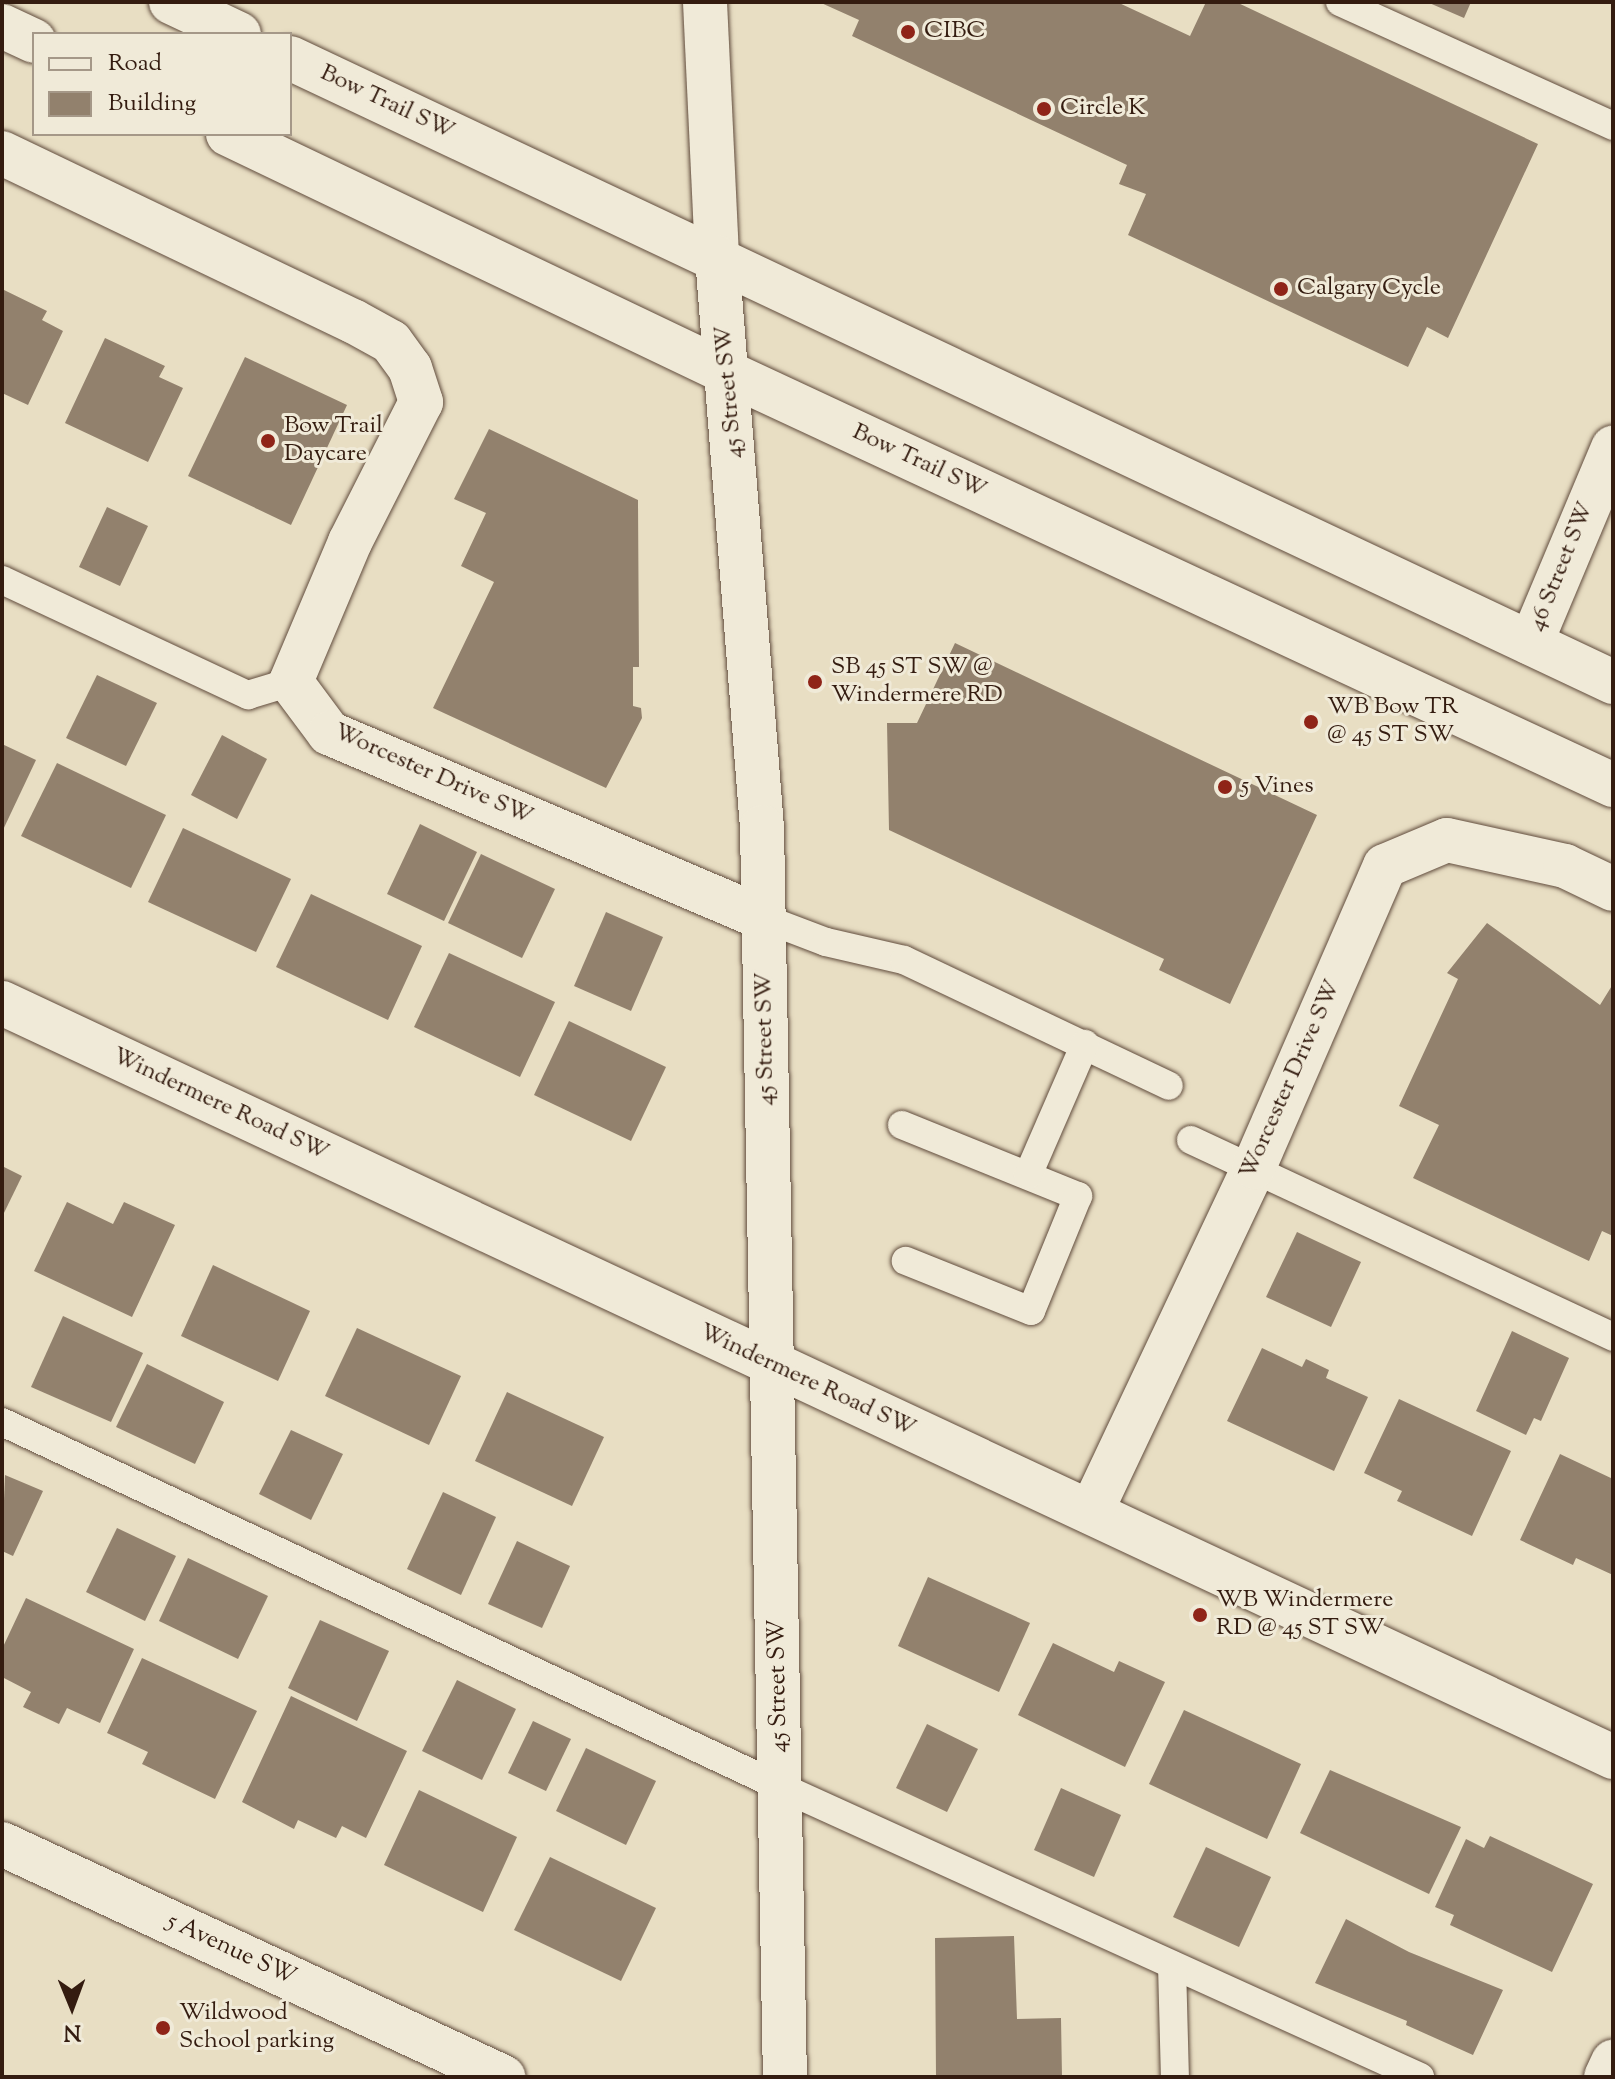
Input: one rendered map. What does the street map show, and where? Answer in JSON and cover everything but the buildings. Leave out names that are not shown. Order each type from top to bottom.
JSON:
[{"type":"street","points":[[171,2],[235,32]]},
{"type":"street","name":"45 Street SW","points":[[705,2],[717,257],[730,374],[763,918],[785,2077]]},
{"type":"street","points":[[2,26],[32,40]]},
{"type":"street","name":"Bow Trail SW","points":[[292,59],[1613,682]]},
{"type":"street","name":"Bow Trail SW","points":[[232,136],[730,374],[1613,785]]},
{"type":"street","points":[[2,153],[391,342],[410,368],[421,402],[350,542],[291,682]]},
{"type":"street","name":"46 Street SW","points":[[1531,643],[1596,531],[1613,448]]},
{"type":"street","name":"Worcester Drive SW","points":[[291,682],[329,733],[763,918]]},
{"type":"street","name":"Worcester Drive SW","points":[[1091,1512],[1254,1167],[1385,866],[1447,840],[1565,866],[1613,889]]},
{"type":"street","name":"Windermere Road SW","points":[[2,1003],[773,1367],[1613,1757]]},
{"type":"street","name":"5 Avenue SW","points":[[2,1844],[503,2077]]},
{"type":"street","points":[[1606,2077],[1613,2062]]},
{"type":"lane","points":[[1340,2],[1613,126]]},
{"type":"lane","points":[[2,580],[248,695],[291,682]]},
{"type":"lane","points":[[763,918],[826,942],[904,960],[1169,1086]]},
{"type":"lane","points":[[1028,1175],[1085,1044]]},
{"type":"lane","points":[[902,1125],[1078,1196],[1031,1311],[906,1261]]},
{"type":"lane","points":[[1191,1140],[1613,1337]]},
{"type":"lane","points":[[2,1422],[781,1787],[1420,2077]]},
{"type":"lane","points":[[1172,1965],[1175,2077]]},
{"type":"place","name":"CIBC","points":[[908,32]]},
{"type":"place","name":"Circle K","points":[[1044,109]]},
{"type":"place","name":"Calgary Cycle","points":[[1281,289]]},
{"type":"place","name":"Bow Trail Daycare","points":[[268,441]]},
{"type":"place","name":"SB 45 ST SW @ Windermere RD","points":[[815,682]]},
{"type":"place","name":"WB Bow TR @ 45 ST SW","points":[[1311,722]]},
{"type":"place","name":"5 Vines","points":[[1225,787]]},
{"type":"place","name":"WB Windermere RD @ 45 ST SW","points":[[1200,1615]]},
{"type":"place","name":"Wildwood School parking","points":[[163,2028]]}]
